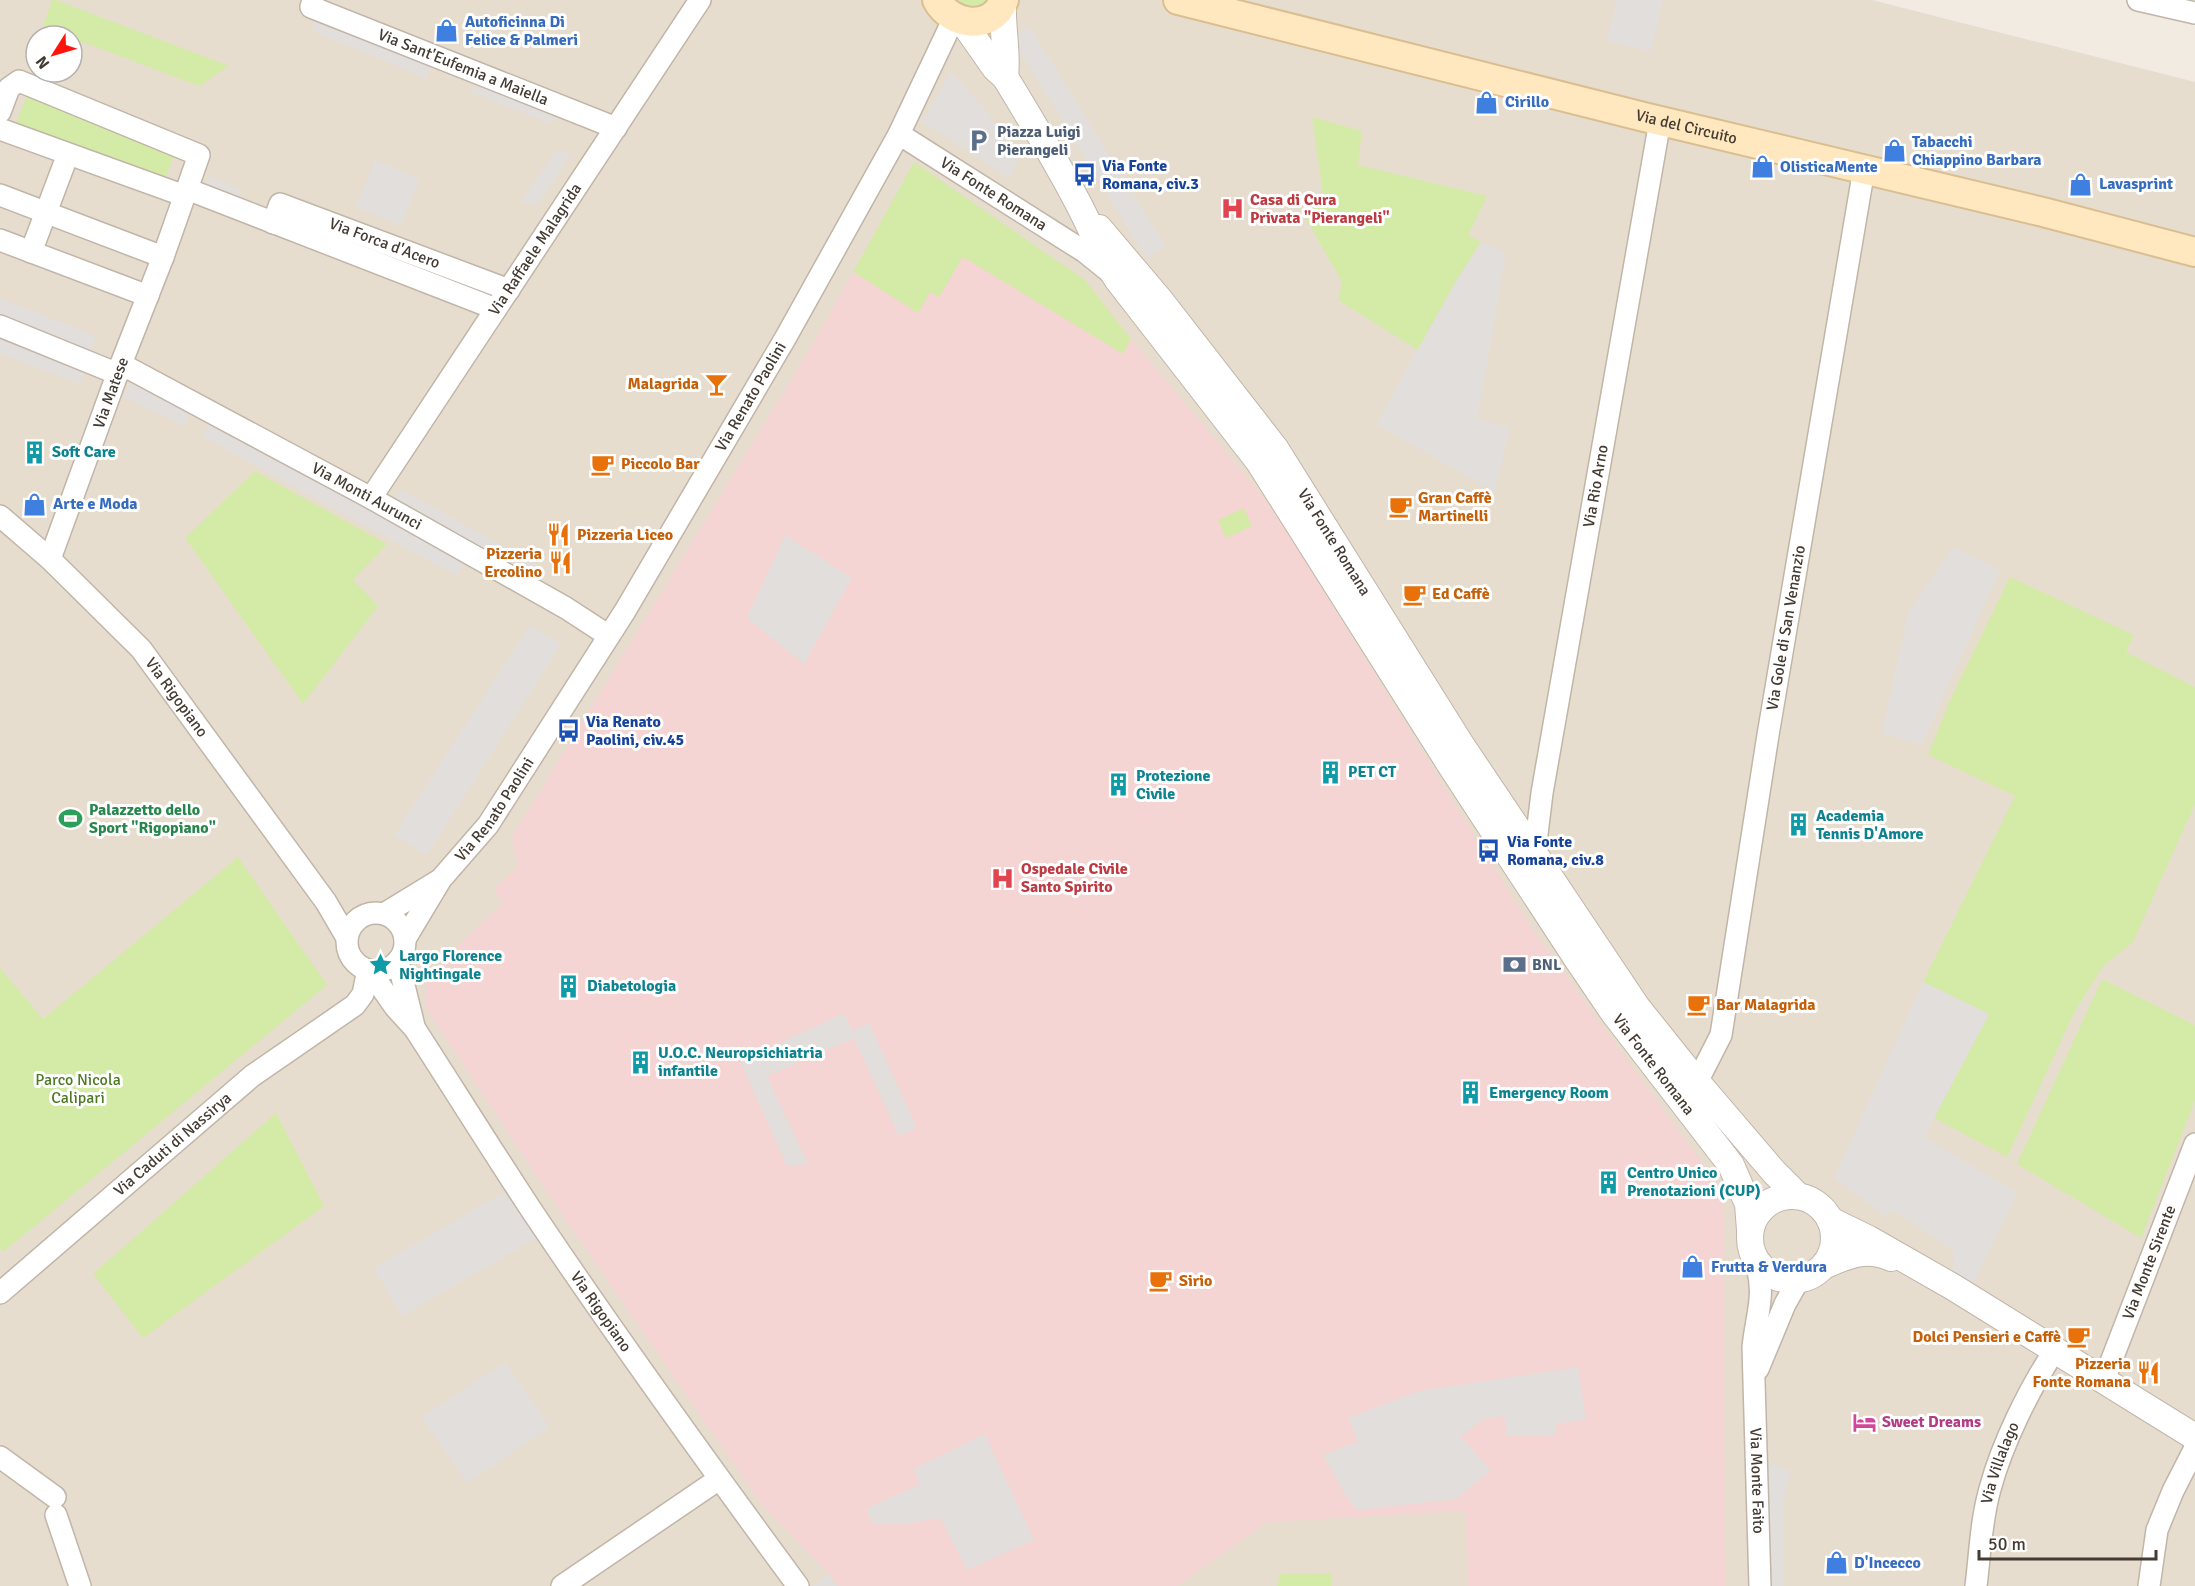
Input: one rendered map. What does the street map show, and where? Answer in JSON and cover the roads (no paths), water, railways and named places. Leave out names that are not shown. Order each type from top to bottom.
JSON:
[{"type":"main road","name":"Via del Circuito","points":[[1178,0],[2195,252]]},
{"type":"main road","points":[[951,13],[969,22],[985,20],[998,11],[1003,2]]},
{"type":"street","name":"Via Raffaele Malagrida","points":[[371,498],[700,0]]},
{"type":"street","points":[[2138,0],[2195,13]]},
{"type":"street","points":[[1003,2],[1002,31],[1007,63],[1005,78]]},
{"type":"street","name":"Via Sant'Eufemia a Maiella","points":[[312,3],[616,128]]},
{"type":"street","name":"Via Fonte Romana","points":[[951,13],[1005,78],[1059,166],[1083,211],[1102,255],[1117,279],[1259,462],[1549,898],[1613,1012],[1731,1165],[1748,1204],[1750,1230]]},
{"type":"street","name":"Via Renato Paolini","points":[[405,939],[441,879],[488,825],[609,636],[786,337],[898,134],[951,13]]},
{"type":"street","name":"Via Matese","points":[[0,112],[9,88],[19,81],[199,155],[50,559]]},
{"type":"street","name":"Via Rio Arno","points":[[1522,839],[1530,842],[1537,834],[1546,769],[1660,121]]},
{"type":"street","points":[[0,129],[68,154],[186,192]]},
{"type":"street","name":"Via Fonte Romana","points":[[898,134],[1085,252],[1117,279]]},
{"type":"street","points":[[31,252],[68,154]]},
{"type":"street","name":"Via Gole di San Venanzio","points":[[1697,1082],[1721,1035],[1768,735],[1863,169]]},
{"type":"street","name":"Via Forca d'Acero","points":[[186,192],[496,309]]},
{"type":"street","points":[[0,195],[163,257]]},
{"type":"street","name":"Via Forca d'Acero","points":[[273,223],[280,204],[509,290]]},
{"type":"street","name":"Via Fonte Romana","points":[[1083,211],[1131,264],[1275,448],[1522,839],[1549,898],[1697,1082],[1774,1172],[1798,1196]]},
{"type":"street","points":[[0,240],[148,296]]},
{"type":"street","name":"Via Monti Aurunci","points":[[0,326],[119,369],[371,498],[566,608],[609,636]]},
{"type":"street","name":"Via Rigopiano","points":[[0,516],[50,559],[141,649],[326,902],[347,938]]},
{"type":"street","name":"Via Renato Paolini","points":[[375,915],[441,879]]},
{"type":"street","points":[[326,902],[375,915],[398,924],[405,939],[404,947],[398,960],[386,970],[366,970],[348,952],[347,938],[353,924],[375,915]]},
{"type":"street","name":"Via Rigopiano","points":[[398,960],[415,1029]]},
{"type":"street","points":[[366,970],[359,999],[395,1007]]},
{"type":"street","name":"Via Rigopiano","points":[[366,970],[415,1029],[529,1206],[720,1479],[798,1586]]},
{"type":"street","name":"Via Caduti di Nassirya","points":[[0,1293],[252,1077],[359,999]]},
{"type":"street","name":"Via Monte Sirente","points":[[2104,1380],[2195,1144]]},
{"type":"street","points":[[1826,1265],[1834,1248],[1834,1229],[1824,1210],[1815,1202],[1798,1196],[1787,1196],[1767,1203],[1754,1220],[1750,1230],[1750,1243],[1761,1268],[1772,1276],[1798,1281],[1854,1253],[1882,1254],[1913,1264]]},
{"type":"street","points":[[1830,1220],[1846,1226],[1913,1264],[2195,1437]]},
{"type":"street","name":"Via Monte Faito","points":[[1754,1256],[1760,1274],[1761,1287],[1761,1309],[1754,1347],[1760,1586]]},
{"type":"street","name":"Via Monte Faito","points":[[1756,1375],[1785,1304],[1798,1281]]},
{"type":"street","name":"Via Villalago","points":[[1976,1586],[1989,1491],[2028,1397],[2055,1350]]},
{"type":"street","points":[[2149,1586],[2157,1530],[2173,1491],[2195,1448]]},
{"type":"street","points":[[0,1456],[30,1478],[56,1506],[80,1586]]},
{"type":"street","points":[[562,1586],[720,1479]]},
{"type":"place","name":"Autoficinna Di Felice & Palmeri","points":[[447,31]]},
{"type":"place","name":"Cirillo","points":[[1487,102]]},
{"type":"place","name":"Piazza Luigi Pierangeli","points":[[979,141]]},
{"type":"place","name":"Tabacchi Chiappino Barbara","points":[[1894,151]]},
{"type":"place","name":"OlisticaMente","points":[[1762,167]]},
{"type":"place","name":"Via Fonte Romana, civ.3","points":[[1084,175]]},
{"type":"place","name":"Lavasprint","points":[[2081,184]]},
{"type":"place","name":"Casa di Cura Privata \"Pierangeli\"","points":[[1232,209]]},
{"type":"place","name":"Malagrida","points":[[717,384]]},
{"type":"place","name":"Soft Care","points":[[34,452]]},
{"type":"place","name":"Piccolo Bar","points":[[603,464]]},
{"type":"place","name":"Arte e Moda","points":[[35,504]]},
{"type":"place","name":"Gran Caffè Martinelli","points":[[1400,507]]},
{"type":"place","name":"Pizzeria Liceo","points":[[559,535]]},
{"type":"place","name":"Pizzeria Ercolino","points":[[560,563]]},
{"type":"place","name":"Ed Caffè","points":[[1414,594]]},
{"type":"place","name":"Via Renato Paolini, civ.45","points":[[568,731]]},
{"type":"place","name":"PET CT","points":[[1330,772]]},
{"type":"place","name":"Protezione Civile","points":[[1118,785]]},
{"type":"place","name":"Palazzetto dello Sport \"Rigopiano\"","points":[[71,819]]},
{"type":"place","name":"Academia Tennis D'Amore","points":[[1798,825]]},
{"type":"place","name":"Via Fonte Romana, civ.8","points":[[1489,851]]},
{"type":"place","name":"Ospedale Civile Santo Spirito","points":[[1003,878]]},
{"type":"place","name":"Largo Florence Nightingale","points":[[381,965]]},
{"type":"place","name":"BNL","points":[[1514,965]]},
{"type":"place","name":"Diabetologia","points":[[569,986]]},
{"type":"place","name":"Bar Malagrida","points":[[1698,1005]]},
{"type":"place","name":"U.O.C. Neuropsichiatria infantile","points":[[640,1062]]},
{"type":"place","name":"Emergency Room","points":[[1471,1093]]},
{"type":"place","name":"Centro Unico Prenotazioni (CUP)","points":[[1609,1182]]},
{"type":"place","name":"Frutta & Verdura","points":[[1693,1267]]},
{"type":"place","name":"Sirio","points":[[1161,1281]]},
{"type":"place","name":"Dolci Pensieri e Caffè","points":[[2079,1337]]},
{"type":"place","name":"Pizzeria Fonte Romana","points":[[2149,1373]]},
{"type":"place","name":"Sweet Dreams","points":[[1864,1422]]},
{"type":"place","name":"D'Incecco","points":[[1836,1563]]},
{"type":"park label","name":"Parco Nicola Calipari","points":[[78,1089]]}]
